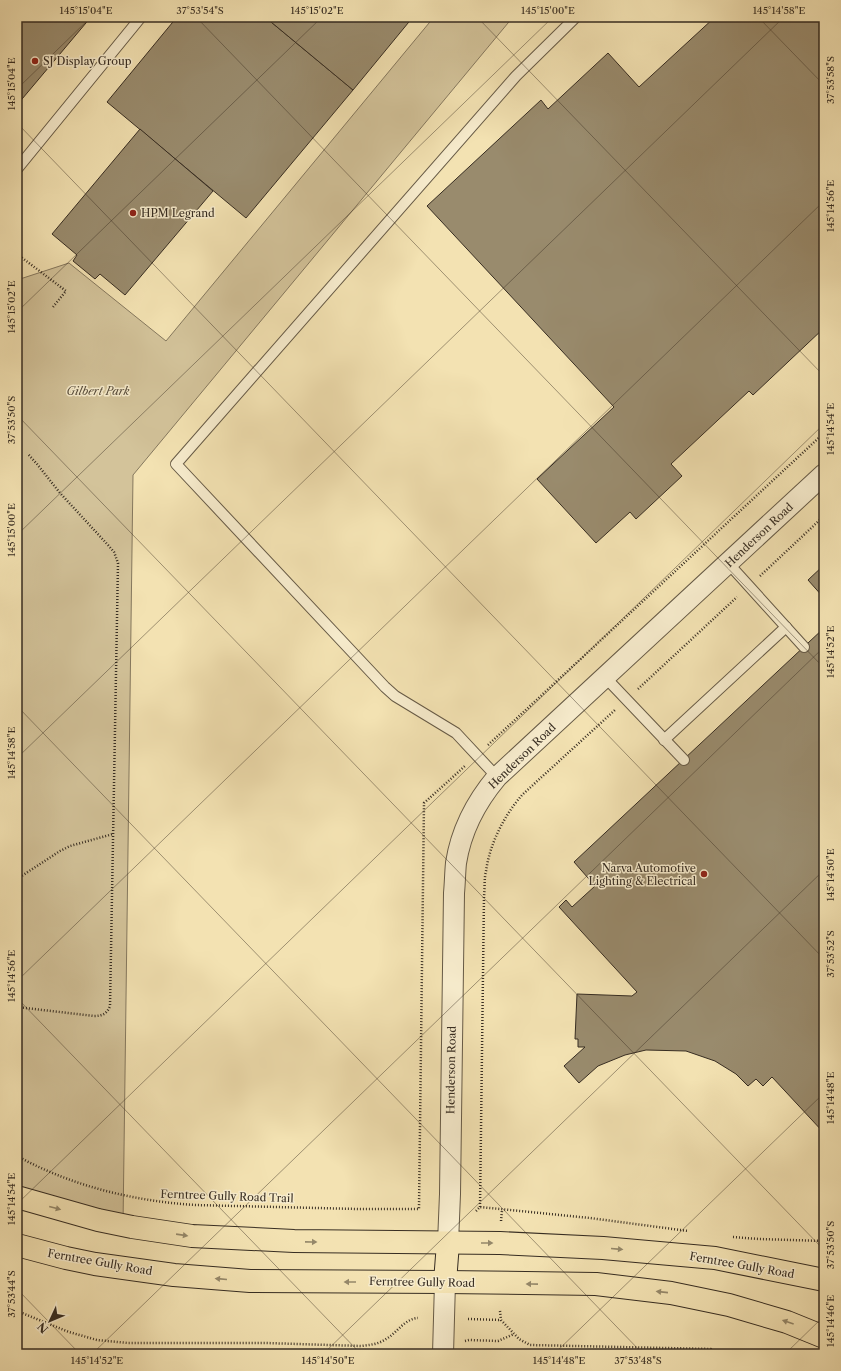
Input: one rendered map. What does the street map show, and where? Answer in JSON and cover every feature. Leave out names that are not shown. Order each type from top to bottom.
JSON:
[{"type":"main road","name":"Ferntree Gully Road","points":[[17,1197],[132,1227],[192,1236],[294,1241],[500,1243],[603,1248],[715,1258],[824,1280]]},
{"type":"main road","points":[[445,1282],[448,1243]]},
{"type":"main road","name":"Ferntree Gully Road","points":[[17,1245],[95,1264],[198,1277],[281,1282],[596,1284],[671,1293],[729,1305],[787,1322],[824,1337]]},
{"type":"street","name":"Henderson Road","points":[[448,1243],[456,862],[473,810],[487,789],[497,778],[824,474]]},
{"type":"street","points":[[442,1354],[445,1282]]},
{"type":"lane","points":[[17,169],[141,17]]},
{"type":"lane","points":[[497,778],[456,733],[395,696],[385,687],[176,464],[511,82],[576,17]]},
{"type":"lane","points":[[728,563],[804,647]]},
{"type":"lane","points":[[664,740],[786,627]]},
{"type":"lane","points":[[605,678],[684,760]]},
{"type":"path","points":[[17,254],[66,291],[52,308]]},
{"type":"path","points":[[476,756],[824,433]]},
{"type":"path","points":[[17,1006],[94,1016],[104,1015],[109,1009],[114,834],[114,714],[118,563],[114,552],[60,493],[28,454]]},
{"type":"path","points":[[476,1211],[480,1207],[485,872],[488,859],[499,830],[522,795],[627,700],[824,516]]},
{"type":"path","name":"Ferntree Gully Road Trail","points":[[17,1156],[59,1175],[100,1189],[135,1198],[168,1203],[358,1209],[419,1209],[424,803],[476,756]]},
{"type":"path","points":[[17,879],[70,846],[114,834]]},
{"type":"path","points":[[480,1207],[590,1218],[692,1232]]},
{"type":"path","points":[[501,1222],[502,1210]]},
{"type":"path","points":[[728,1236],[759,1239],[824,1241]]},
{"type":"path","points":[[500,1310],[501,1320],[514,1334],[530,1345],[711,1349],[714,1354]]},
{"type":"path","points":[[17,1311],[84,1337],[97,1340],[128,1343],[266,1343],[361,1346],[375,1344],[386,1340],[406,1322],[411,1319],[418,1318]]},
{"type":"path","points":[[468,1319],[501,1320]]},
{"type":"path","points":[[462,1345],[466,1340],[498,1341],[514,1334]]},
{"type":"green space","name":"Gilbert Park","points":[[434,17],[513,17],[133,475],[123,1225],[17,1197],[17,280],[69,263],[166,341]]},
{"type":"building","name":"SJ Display Group","points":[[17,17],[91,17],[17,105]]},
{"type":"building","points":[[177,17],[265,17],[353,90],[246,218],[107,102]]},
{"type":"building","points":[[265,17],[413,17],[353,90]]},
{"type":"building","points":[[715,17],[824,17],[824,328],[753,395],[749,391],[671,464],[682,476],[636,519],[630,512],[596,543],[537,479],[614,407],[427,206],[541,100],[548,109],[608,53],[639,87]]},
{"type":"building","name":"HPM Legrand","points":[[140,129],[213,191],[125,295],[100,274],[95,279],[73,261],[77,255],[52,234]]},
{"type":"building","points":[[824,565],[824,598],[808,580]]},
{"type":"building","name":"Narva Automotive Lighting & Electrical","points":[[824,628],[824,1133],[772,1077],[763,1086],[756,1079],[748,1086],[736,1074],[715,1061],[686,1051],[646,1050],[625,1055],[598,1066],[579,1083],[564,1066],[585,1047],[578,1047],[578,1039],[575,1039],[577,994],[632,996],[637,992],[559,907],[566,900],[572,907],[595,886],[574,862]]},
{"type":"place","name":"SJ Display Group","points":[[35,61]]},
{"type":"place","name":"HPM Legrand","points":[[133,213]]},
{"type":"place","name":"Narva Automotive Lighting & Electrical","points":[[704,874]]}]
